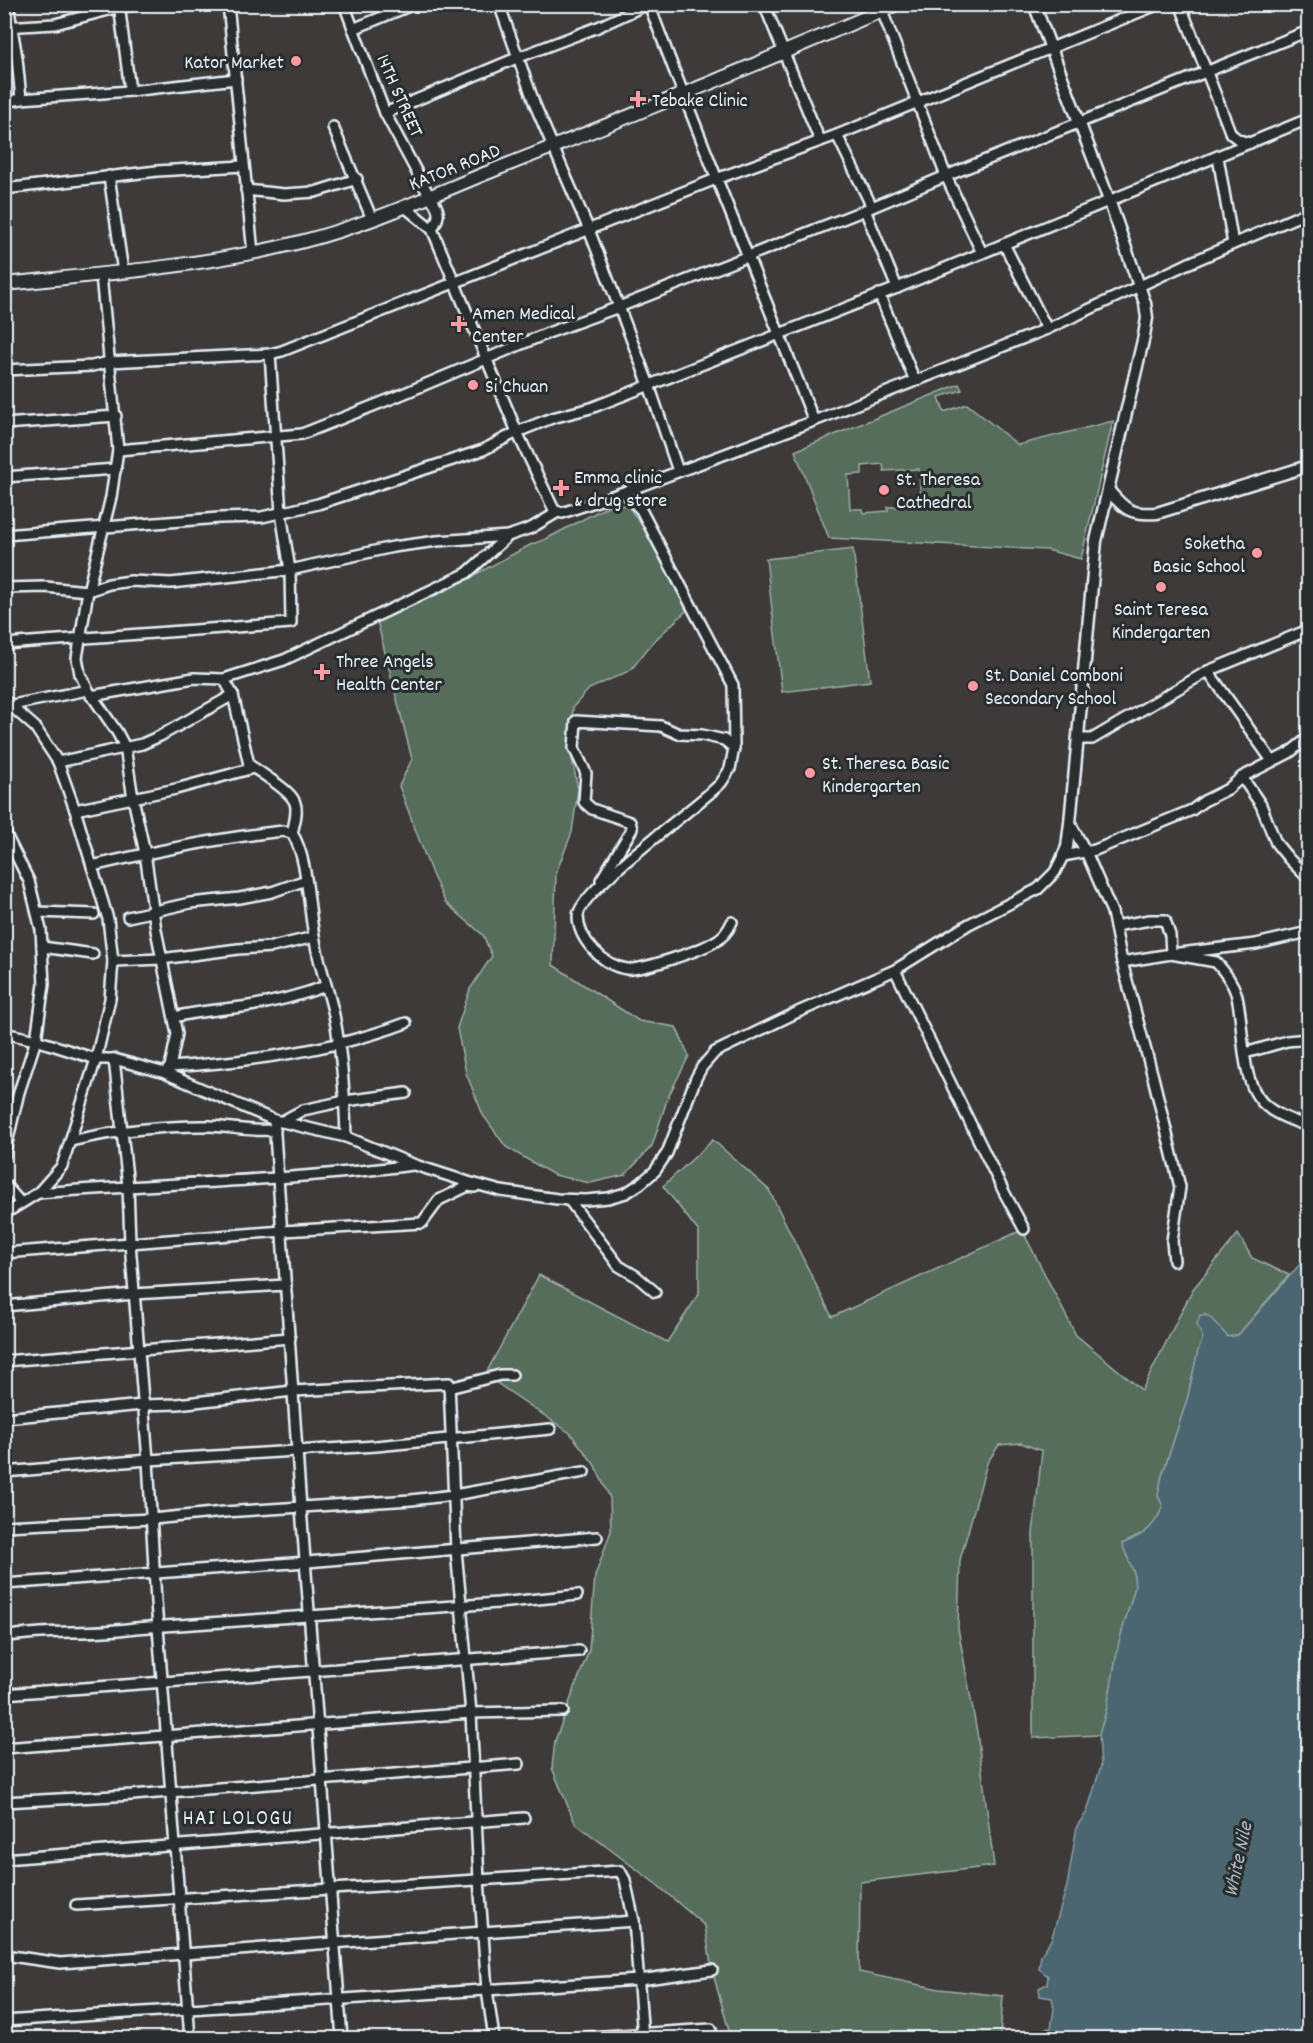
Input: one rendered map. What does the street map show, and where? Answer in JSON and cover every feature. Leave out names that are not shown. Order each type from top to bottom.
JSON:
[{"type":"main road","name":"KATOR ROAD","points":[[4,284],[123,272],[254,253],[306,241],[430,197],[785,53],[897,4]]},
{"type":"street","points":[[8,4],[8,27],[17,58],[21,99]]},
{"type":"street","points":[[8,27],[55,24],[120,5],[144,4]]},
{"type":"street","points":[[228,4],[243,166],[254,253]]},
{"type":"street","name":"14TH STREET","points":[[344,4],[386,113],[430,197],[436,204],[439,218],[432,229]]},
{"type":"street","points":[[353,29],[414,4]]},
{"type":"street","points":[[499,4],[535,105],[589,231],[649,385],[678,471]]},
{"type":"street","points":[[386,113],[649,4],[716,179],[814,421]]},
{"type":"street","points":[[764,4],[820,141]]},
{"type":"street","points":[[4,1032],[96,1059],[114,1059],[167,1070],[277,1124],[346,1137],[415,1165],[501,1191],[568,1200],[608,1198],[626,1193],[640,1184],[667,1154],[696,1078],[715,1052],[798,1012],[895,970],[969,924],[1038,889],[1055,872],[1067,847],[1096,542],[1147,318],[1145,303],[1109,200],[1034,4]]},
{"type":"street","points":[[4,370],[270,354],[282,351],[716,179],[837,135],[1159,4]]},
{"type":"street","points":[[1179,4],[1231,134],[1239,140],[1250,143]]},
{"type":"street","points":[[120,5],[130,90]]},
{"type":"street","points":[[882,11],[946,176],[982,253]]},
{"type":"street","points":[[118,450],[302,434],[486,358],[868,209],[1308,31]]},
{"type":"street","points":[[4,102],[236,79]]},
{"type":"street","points":[[4,535],[262,517],[318,504],[483,450],[517,432],[552,418],[591,408],[897,288],[1308,120]]},
{"type":"street","points":[[333,127],[357,179],[372,219]]},
{"type":"street","points":[[1231,134],[1225,140],[1221,155],[1233,244]]},
{"type":"street","points":[[837,135],[868,209],[897,288]]},
{"type":"street","points":[[4,189],[167,170],[243,166]]},
{"type":"street","points":[[109,176],[123,272]]},
{"type":"street","points":[[246,190],[285,194],[315,192],[357,179]]},
{"type":"street","points":[[405,207],[432,229],[517,432],[554,510],[562,513],[814,421],[1047,329],[1308,212]]},
{"type":"street","points":[[1004,244],[1047,329]]},
{"type":"street","points":[[100,275],[118,450],[116,469],[88,591],[77,658],[80,674],[89,693],[125,747],[145,853],[161,958],[177,1034],[167,1070]]},
{"type":"street","points":[[879,294],[915,381]]},
{"type":"street","points":[[4,644],[291,623],[290,570],[281,513],[270,354]]},
{"type":"street","points":[[4,424],[116,416]]},
{"type":"street","points":[[1109,491],[1123,508],[1139,514],[1157,513],[1308,466]]},
{"type":"street","points":[[4,477],[116,469]]},
{"type":"street","points":[[624,492],[641,510],[733,685],[734,748],[730,769],[721,783],[591,895],[578,911],[581,931],[591,947],[606,962],[627,969],[644,968],[714,943],[727,933],[732,922]]},
{"type":"street","points":[[4,588],[45,587],[88,591],[110,584],[131,581],[171,583],[290,570],[393,547],[508,536],[531,528],[558,512]]},
{"type":"street","points":[[8,702],[194,678],[224,679],[284,660],[467,573],[508,536]]},
{"type":"street","points":[[1077,739],[1092,739],[1208,671],[1308,630]]},
{"type":"street","points":[[1208,671],[1272,761]]},
{"type":"street","points":[[75,810],[176,789],[250,769],[233,695],[224,679]]},
{"type":"street","points":[[58,762],[142,744],[233,695]]},
{"type":"street","points":[[4,1214],[38,1193],[62,1166],[96,1059],[110,999],[113,961],[108,919],[58,762],[35,728],[8,702]]},
{"type":"street","points":[[591,895],[632,829],[630,822],[592,810],[584,802],[586,773],[574,748],[576,721],[661,726],[680,734],[702,735],[724,740],[734,748]]},
{"type":"street","points":[[1063,856],[1086,852],[1192,810],[1228,789],[1242,777],[1289,753],[1308,738]]},
{"type":"street","points":[[249,765],[291,793],[296,801],[297,810],[292,833],[297,841],[306,880],[314,937],[339,1043],[346,1137]]},
{"type":"street","points":[[1242,777],[1261,805],[1276,843],[1288,859],[1308,878]]},
{"type":"street","points":[[1070,823],[1086,852],[1112,912],[1122,962],[1180,1187],[1172,1241],[1174,1261]]},
{"type":"street","points":[[4,831],[29,881],[37,912],[44,984],[36,1040],[19,1092],[4,1156]]},
{"type":"street","points":[[92,866],[145,853],[244,835],[283,831],[292,833]]},
{"type":"street","points":[[128,917],[190,903],[272,892],[306,880]]},
{"type":"street","points":[[37,912],[94,914]]},
{"type":"street","points":[[1115,926],[1165,920],[1170,935],[1171,954]]},
{"type":"street","points":[[1122,962],[1256,944],[1308,932]]},
{"type":"street","points":[[113,961],[272,947],[314,937]]},
{"type":"street","points":[[42,947],[93,954]]},
{"type":"street","points":[[1171,954],[1216,962],[1223,970],[1235,990],[1249,1075],[1258,1097],[1277,1114],[1308,1126]]},
{"type":"street","points":[[895,970],[1024,1229]]},
{"type":"street","points":[[174,1017],[199,1010],[248,1006],[286,999],[326,986]]},
{"type":"street","points":[[167,1070],[245,1060],[339,1043],[374,1035],[406,1023]]},
{"type":"street","points":[[1245,1053],[1287,1041],[1308,1039]]},
{"type":"street","points":[[114,1059],[129,1186],[130,1243],[190,2038]]},
{"type":"street","points":[[71,1141],[192,1126],[212,1126],[255,1132],[277,1124],[303,1110],[345,1101],[406,1093]]},
{"type":"street","points":[[277,1124],[278,1178],[301,1508],[342,2038]]},
{"type":"street","points":[[38,1193],[345,1174],[415,1165]]},
{"type":"street","points":[[4,1184],[21,1203]]},
{"type":"street","points":[[4,1253],[283,1231],[422,1223],[439,1200],[468,1186],[568,1200],[619,1266],[636,1276],[655,1292]]},
{"type":"street","points":[[4,1306],[134,1294],[286,1285]]},
{"type":"street","points":[[4,1361],[290,1338]]},
{"type":"street","points":[[449,1388],[512,1375]]},
{"type":"street","points":[[4,1418],[143,1404],[177,1404],[293,1391],[449,1383],[456,1550],[471,1713],[475,1822],[487,1990],[494,2038]]},
{"type":"street","points":[[4,1472],[450,1439],[550,1429]]},
{"type":"street","points":[[4,1526],[152,1519],[454,1496],[584,1472]]},
{"type":"street","points":[[4,1584],[456,1550],[597,1536]]},
{"type":"street","points":[[4,1637],[26,1633],[97,1633],[577,1595]]},
{"type":"street","points":[[4,1694],[579,1651]]},
{"type":"street","points":[[4,1748],[471,1713],[563,1711]]},
{"type":"street","points":[[4,1802],[519,1764]]},
{"type":"street","points":[[4,1859],[524,1818]]},
{"type":"street","points":[[76,1905],[620,1871],[625,1880],[634,1921],[643,2036]]},
{"type":"street","points":[[4,1955],[60,1963],[634,1921]]},
{"type":"street","points":[[4,2021],[639,1980],[712,1970]]},
{"type":"street","points":[[574,2038],[643,2036],[711,2030]]},
{"type":"green space","points":[[959,384],[962,390],[939,397],[944,412],[967,404],[1018,445],[1113,421],[1081,559],[1047,550],[829,538],[795,451]],"holes":[[[883,464],[884,471],[919,469],[921,505],[888,507],[888,511],[863,513],[862,509],[850,509],[848,475],[862,474],[862,466]]]},
{"type":"green space","points":[[627,505],[650,536],[687,610],[652,643],[631,670],[589,689],[573,707],[570,748],[578,789],[572,832],[556,873],[553,965],[639,1021],[676,1027],[689,1056],[668,1097],[652,1146],[625,1175],[590,1183],[554,1175],[506,1147],[483,1115],[466,1073],[457,1028],[470,989],[492,956],[483,935],[445,902],[399,786],[412,759],[377,621],[441,593],[608,506]]},
{"type":"green space","points":[[853,549],[870,681],[782,692],[766,559]]},
{"type":"green space","points":[[713,1140],[769,1190],[832,1317],[1022,1230],[1076,1335],[1142,1390],[1193,1289],[1238,1234],[1252,1258],[1289,1275],[1238,1335],[1228,1337],[1204,1314],[1197,1324],[1203,1338],[1187,1400],[1162,1476],[1158,1495],[1163,1507],[1147,1530],[1122,1544],[1134,1573],[1135,1587],[1119,1642],[1107,1708],[1099,1735],[1033,1738],[1033,1533],[1042,1451],[1021,1443],[999,1445],[987,1463],[960,1560],[958,1628],[977,1732],[994,1866],[860,1882],[859,1972],[939,1989],[1003,1996],[1000,2038],[731,2038],[712,1970],[705,1926],[656,1884],[575,1823],[552,1768],[555,1741],[589,1650],[595,1576],[611,1531],[610,1498],[594,1464],[570,1433],[485,1375],[539,1275],[667,1342],[699,1294],[699,1232],[663,1186]]},
{"type":"water","name":"White Nile","points":[[1308,1255],[1308,2038],[1046,2038],[1044,2029],[1051,2028],[1054,2008],[1052,1998],[1040,1996],[1039,1988],[1047,1984],[1048,1976],[1039,1969],[1041,1955],[1051,1940],[1067,1886],[1077,1826],[1087,1812],[1101,1766],[1099,1735],[1107,1708],[1119,1642],[1135,1587],[1134,1573],[1122,1544],[1147,1530],[1163,1507],[1158,1495],[1162,1476],[1187,1400],[1203,1338],[1197,1324],[1200,1315],[1209,1316],[1228,1337],[1238,1335]]},
{"type":"place","name":"Kator Market","points":[[296,61]]},
{"type":"place","name":"Tebake Clinic","points":[[638,99]]},
{"type":"place","name":"Amen Medical Center","points":[[459,324]]},
{"type":"place","name":"Si Chuan","points":[[473,385]]},
{"type":"place","name":"Emma clinic & drug store","points":[[561,488]]},
{"type":"place","name":"St. Theresa Cathedral","points":[[884,490]]},
{"type":"place","name":"Soketha Basic School","points":[[1257,553]]},
{"type":"place","name":"Saint Teresa Kindergarten","points":[[1161,587]]},
{"type":"place","name":"Three Angels Health Center","points":[[322,672]]},
{"type":"place","name":"St. Daniel Comboni Secondary School","points":[[973,686]]},
{"type":"place","name":"St. Theresa Basic Kindergarten","points":[[810,773]]},
{"type":"district","name":"HAI LOLOGU","points":[[238,1817]]}]
